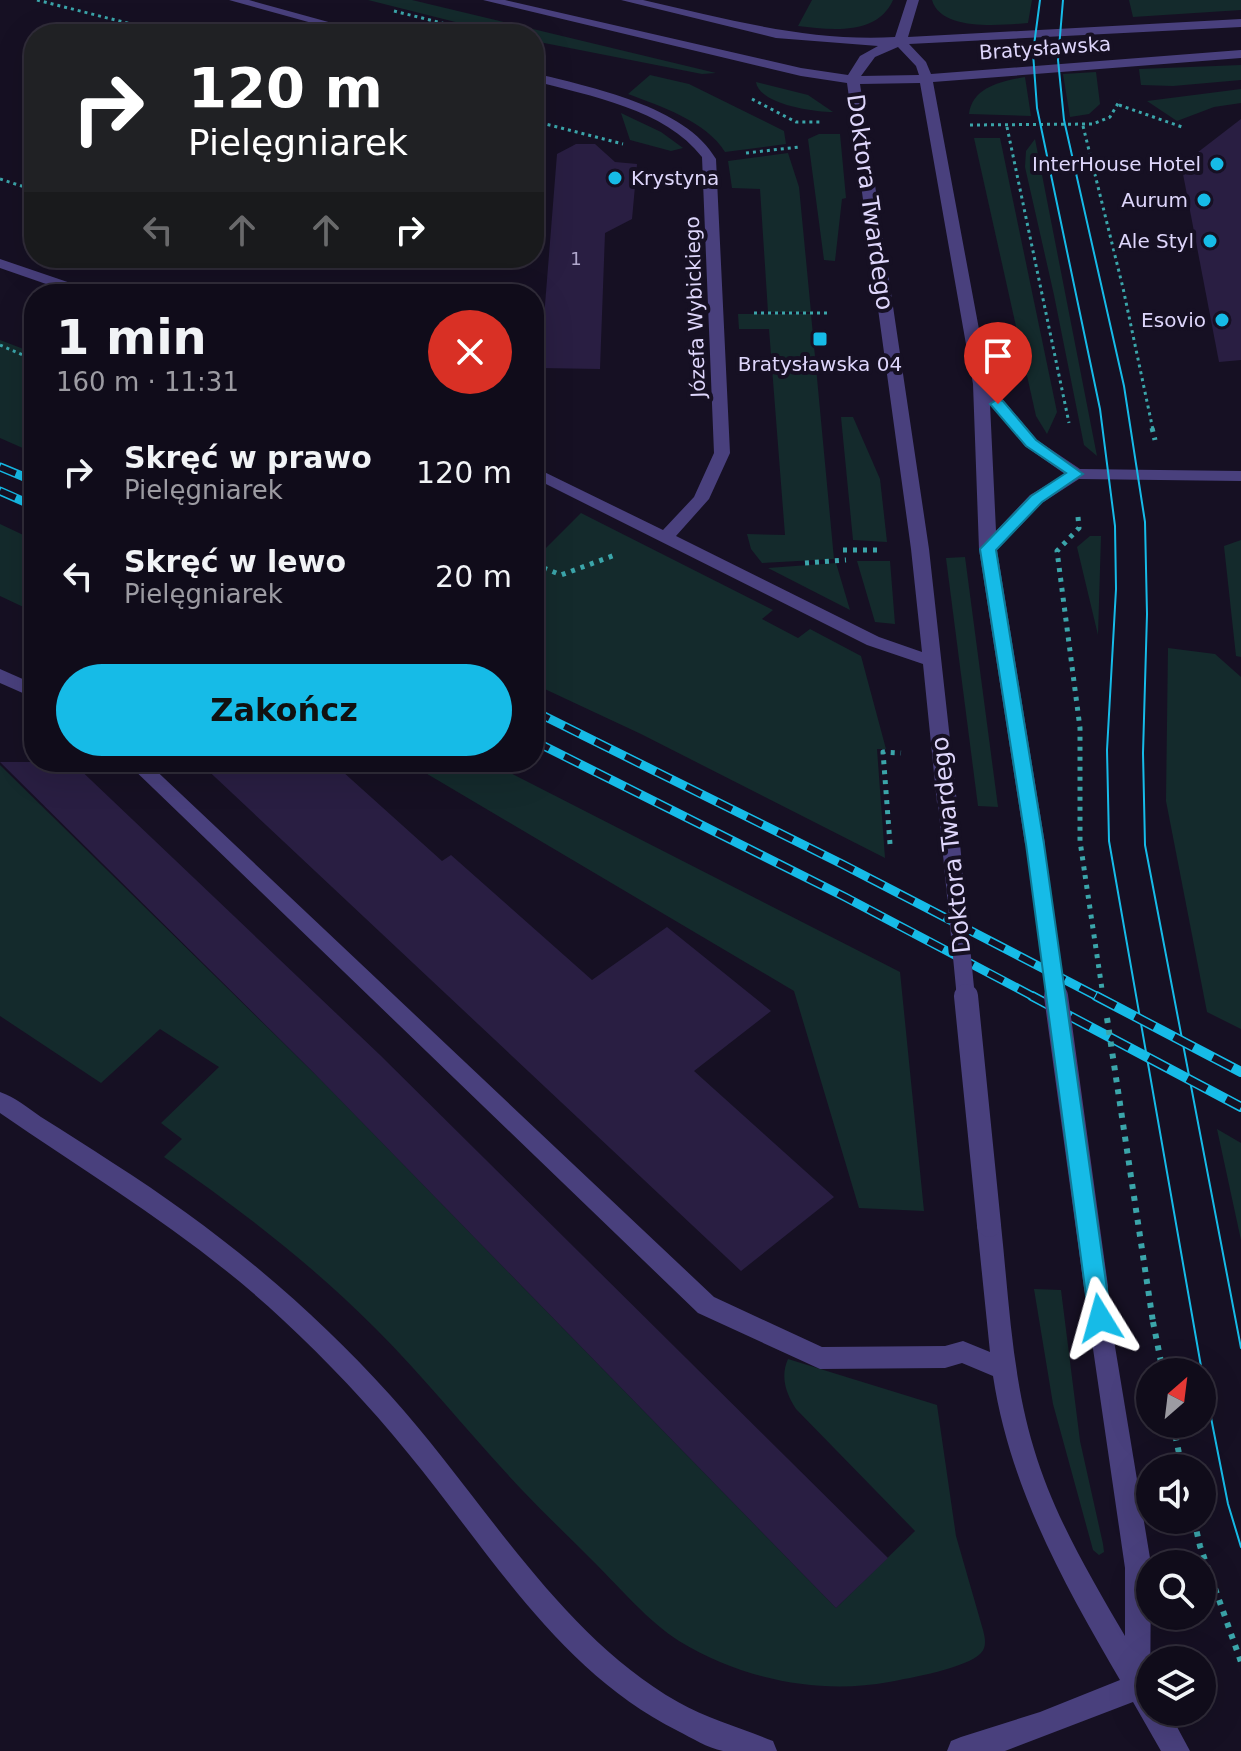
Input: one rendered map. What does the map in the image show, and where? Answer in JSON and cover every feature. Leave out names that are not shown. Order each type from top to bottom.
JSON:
[{"type":"street","points":[[235,0],[327,24]]},
{"type":"street","points":[[489,0],[753,62],[853,80]]},
{"type":"street","points":[[627,0],[819,40],[900,42],[922,65],[981,384],[988,549],[1035,844],[1138,1568],[1142,1646]]},
{"type":"street","points":[[900,42],[913,0]]},
{"type":"street","name":"Bratysławska","points":[[900,42],[1241,23]]},
{"type":"street","name":"Doktora Twardego","points":[[900,42],[871,53],[857,65],[853,80],[920,549],[1006,1370],[1021,1448],[1051,1529],[1136,1680]]},
{"type":"street","name":"Bratysławska","points":[[853,80],[926,78],[1241,54]]},
{"type":"street","name":"Józefa Wybickiego","points":[[544,80],[595,93],[644,111],[685,133],[709,157],[722,453],[706,494],[696,508],[666,536]]},
{"type":"street","points":[[0,263],[60,284]]},
{"type":"street","points":[[981,384],[1031,443],[1076,474]]},
{"type":"street","points":[[988,549],[1036,499],[1076,474],[1241,476]]},
{"type":"street","points":[[544,477],[891,650],[932,660]]},
{"type":"street","points":[[0,675],[24,687]]},
{"type":"street","points":[[146,772],[706,1305],[820,1358],[945,1357],[963,1352],[1006,1370]]},
{"type":"street","points":[[0,1101],[192,1228],[262,1285],[327,1345],[445,1478],[547,1611],[601,1666],[661,1709],[719,1739],[763,1751]]},
{"type":"street","points":[[961,1751],[1136,1699]]},
{"type":"street","points":[[1162,1726],[1176,1751]]},
{"type":"path","points":[[37,0],[131,24]]},
{"type":"path","points":[[391,10],[446,24]]},
{"type":"path","points":[[743,95],[796,122]]},
{"type":"path","points":[[1068,414],[1007,127],[1083,125],[1110,117],[1122,95]]},
{"type":"path","points":[[1119,105],[1185,128]]},
{"type":"path","points":[[544,124],[623,144]]},
{"type":"path","points":[[1083,125],[1123,288],[1158,454]]},
{"type":"path","points":[[0,179],[24,187]]},
{"type":"path","points":[[717,313],[829,313]]},
{"type":"path","points":[[0,345],[24,356]]},
{"type":"path","points":[[1078,513],[1079,528],[1057,551],[1080,728],[1080,841],[1104,998]]},
{"type":"path","points":[[544,568],[561,575],[666,536]]},
{"type":"path","points":[[843,550],[892,549]]},
{"type":"path","points":[[890,844],[883,752],[901,753]]},
{"type":"path","points":[[1106,1013],[1160,1358]]},
{"type":"path","points":[[1197,1534],[1241,1662]]},
{"type":"green space","points":[[368,0],[412,0],[512,24],[463,24]]},
{"type":"green space","points":[[812,0],[893,0],[886,12],[865,25],[838,29],[798,26]]},
{"type":"green space","points":[[932,0],[1032,0],[1028,23],[989,25],[960,22],[947,17]]},
{"type":"green space","points":[[1129,0],[1241,0],[1241,10],[1133,17]]},
{"type":"green space","points":[[544,32],[716,73],[702,74],[544,43]]},
{"type":"green space","points":[[1241,65],[1241,80],[1173,86],[1141,85],[1139,69]]},
{"type":"green space","points":[[1096,72],[1100,104],[1089,114],[1070,117],[1063,74]]},
{"type":"green space","points":[[650,75],[689,84],[784,131],[786,144],[725,152],[717,141],[694,123],[628,94]]},
{"type":"green space","points":[[1025,77],[1031,116],[969,114],[971,105],[982,91],[998,83]]},
{"type":"green space","points":[[756,82],[808,95],[833,112],[776,101],[759,90]]},
{"type":"green space","points":[[1241,89],[1241,103],[1214,107],[1177,121],[1147,101]]},
{"type":"green space","points":[[621,113],[661,132],[683,148],[671,151],[630,140]]},
{"type":"green space","points":[[819,134],[840,134],[846,198],[842,199],[835,261],[824,260],[808,139]]},
{"type":"green space","points":[[974,138],[1000,138],[1057,412],[1047,434],[1036,416]]},
{"type":"green space","points":[[1035,139],[1097,456],[1084,445],[1025,167],[1026,151]]},
{"type":"green space","points":[[788,153],[799,187],[811,312],[768,312],[760,189],[732,188],[728,161]]},
{"type":"green space","points":[[738,314],[811,314],[834,559],[762,563],[751,549],[747,534],[785,535],[769,329],[739,329]]},
{"type":"green space","points":[[0,340],[24,349],[24,449],[0,438]]},
{"type":"green space","points":[[841,417],[853,417],[880,479],[887,542],[853,540]]},
{"type":"green space","points":[[581,513],[773,610],[762,619],[798,638],[810,629],[861,656],[886,749],[877,749],[885,858],[641,734],[544,689],[544,550]]},
{"type":"green space","points":[[0,524],[24,535],[24,607],[0,596]]},
{"type":"green space","points":[[1090,536],[1101,536],[1098,635],[1077,547]]},
{"type":"green space","points":[[1241,540],[1241,657],[1236,656],[1224,546]]},
{"type":"green space","points":[[965,557],[998,807],[978,806],[946,558]]},
{"type":"green space","points":[[857,561],[890,561],[895,624],[875,622]]},
{"type":"green space","points":[[836,563],[850,610],[768,568]]},
{"type":"green space","points":[[1168,648],[1215,654],[1241,677],[1241,1029],[1207,1012],[1166,801]]},
{"type":"green space","points":[[0,765],[319,1078],[836,1608],[915,1531],[796,1409],[785,1385],[784,1372],[788,1359],[937,1405],[956,1536],[984,1636],[985,1645],[981,1653],[951,1668],[889,1682],[862,1686],[808,1685],[781,1681],[728,1665],[679,1641],[646,1614],[522,1490],[413,1368],[350,1304],[274,1238],[164,1157],[182,1139],[161,1123],[219,1067],[160,1029],[101,1083],[0,1016]]},
{"type":"green space","points":[[424,772],[509,772],[900,972],[924,1211],[859,1208],[794,991]]},
{"type":"green space","points":[[1217,1129],[1241,1143],[1241,1240]]},
{"type":"green space","points":[[1034,1289],[1061,1290],[1080,1441],[1103,1544],[1104,1552],[1099,1555],[1093,1550],[1053,1404]]},
{"type":"building","points":[[1241,119],[1241,360],[1219,362],[1183,174],[1193,156]]},
{"type":"building","points":[[576,144],[595,144],[615,162],[637,164],[632,219],[605,233],[600,369],[544,368],[544,318],[557,154]]},
{"type":"building","points":[[0,762],[24,762],[24,772],[83,772],[380,1055],[888,1558],[836,1608],[313,1072]]},
{"type":"building","points":[[210,772],[343,772],[442,861],[451,855],[592,980],[667,927],[771,1011],[694,1071],[834,1197],[741,1271]]},
{"type":"tram line","points":[[1040,0],[1033,53],[1037,108],[1100,409],[1115,526],[1116,589],[1107,750],[1109,841],[1202,1372],[1228,1504],[1241,1547]]},
{"type":"tram line","points":[[1063,0],[1058,60],[1064,120],[1124,386],[1145,522],[1145,845],[1241,1348]]},
{"type":"railway","points":[[0,467],[24,477]]},
{"type":"railway","points":[[0,491],[24,502]]},
{"type":"railway","points":[[544,716],[842,864],[1100,998]]},
{"type":"railway","points":[[544,746],[845,897],[1036,998]]},
{"type":"railway","points":[[1032,996],[1241,1107]]},
{"type":"railway","points":[[1096,996],[1241,1072]]},
{"type":"place","name":"InterHouse Hotel","points":[[1217,164]]},
{"type":"place","name":"Krystyna","points":[[615,178]]},
{"type":"place","name":"Aurum","points":[[1204,200]]},
{"type":"place","name":"Ale Styl","points":[[1210,241]]},
{"type":"place","name":"Esovio","points":[[1222,320]]},
{"type":"place","name":"Bratysławska 04","points":[[820,339]]},
{"type":"route","points":[[998,404],[1031,443],[1076,474],[1036,499],[988,549],[1035,844],[1100,1318]]}]
